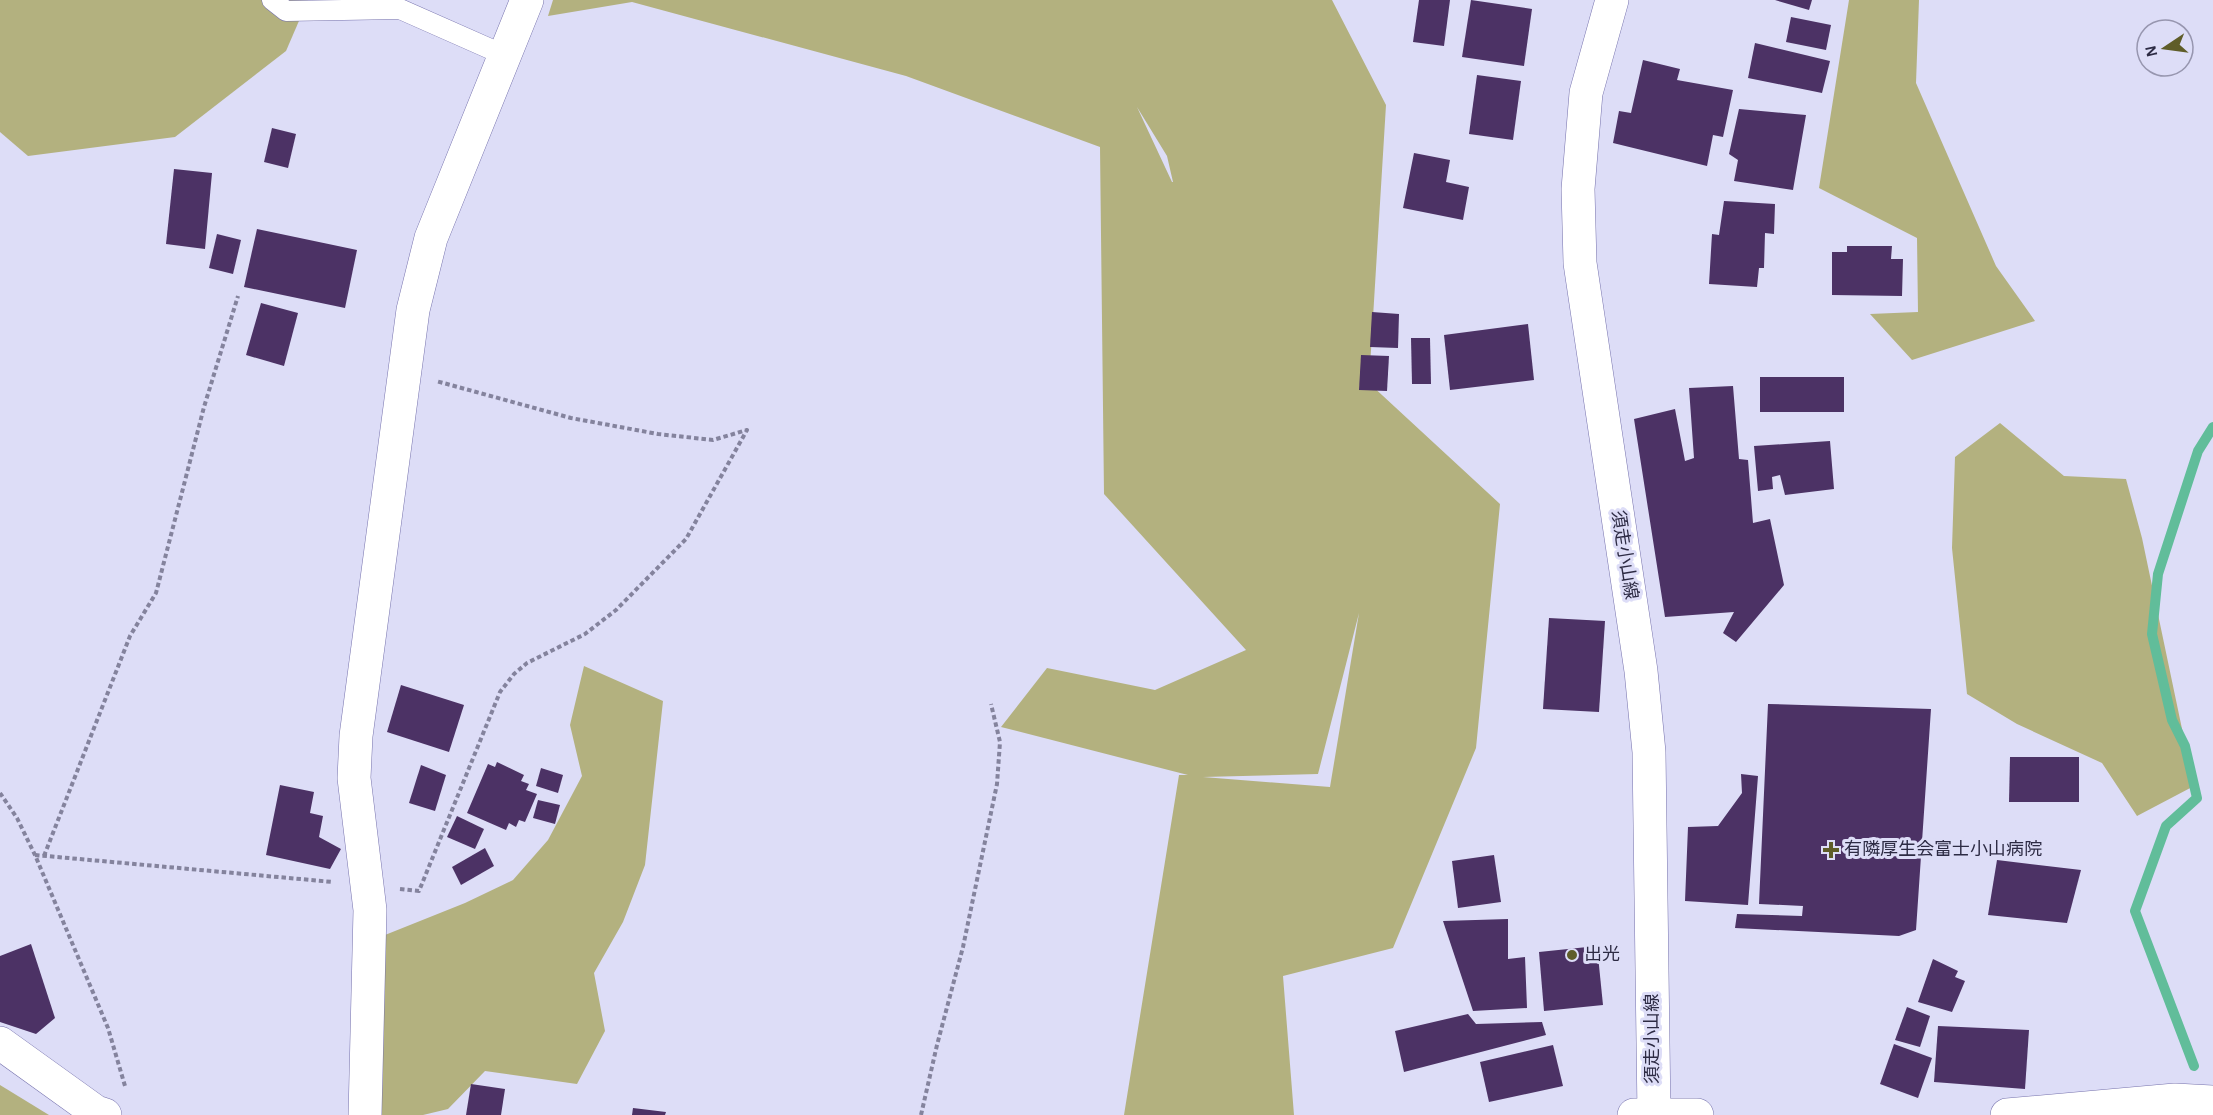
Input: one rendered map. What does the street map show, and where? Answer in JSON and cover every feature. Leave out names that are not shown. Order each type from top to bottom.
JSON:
[{"type":"street","points":[[365,1115],[368,885],[354,778],[356,736],[413,310],[431,238],[526,0]]},
{"type":"street","name":"須走小山線","points":[[1612,0],[1586,93],[1578,189],[1580,263],[1641,671],[1649,752],[1647,1114]]},
{"type":"street","points":[[0,1043],[87,1105],[117,1105]]},
{"type":"street","points":[[2007,1115],[2175,1100],[2213,1102]]},
{"type":"street","points":[[1647,1114],[1697,1115]]},
{"type":"lane","points":[[272,0],[286,11],[400,9],[504,56]]},
{"type":"path","points":[[44,856],[130,636],[156,593],[204,406],[238,296]]},
{"type":"path","points":[[35,855],[119,865],[419,891],[500,692],[514,674],[527,663],[585,634],[616,610],[686,540],[747,430],[713,440],[658,434],[571,418],[406,372]]},
{"type":"path","points":[[921,1115],[936,1045],[963,947],[997,784],[1000,742],[991,704]]},
{"type":"path","points":[[0,793],[17,818],[35,855],[108,1028],[117,1105]]},
{"type":"shaded area","points":[[0,0],[308,0],[286,51],[175,137],[28,156],[0,132]]},
{"type":"shaded area","points":[[553,0],[1332,0],[1386,105],[1369,383],[1500,504],[1476,748],[1393,948],[1283,976],[1294,1115],[1124,1115],[1179,775],[1188,775],[1001,727],[1047,668],[1155,690],[1246,650],[1104,494],[1100,147],[906,76],[632,2],[548,16]],"holes":[[[1137,107],[1167,156],[1173,182],[1172,182]],[[1359,613],[1330,787],[1203,777],[1318,774]]]},
{"type":"shaded area","points":[[1849,0],[1919,0],[1916,83],[1996,266],[2035,321],[1912,360],[1870,314],[1918,312],[1917,238],[1819,188]]},
{"type":"shaded area","points":[[2000,423],[2064,476],[2126,479],[2142,538],[2194,786],[2137,816],[2102,763],[2017,724],[1967,694],[1952,548],[1955,457]]},
{"type":"shaded area","points":[[584,666],[663,701],[645,865],[623,922],[594,973],[605,1031],[577,1084],[485,1071],[448,1109],[423,1115],[382,1115],[374,1042],[385,935],[465,903],[513,880],[548,840],[582,776],[570,725]]},
{"type":"shaded area","points":[[0,1085],[49,1115],[0,1115]]},
{"type":"building","points":[[1419,0],[1450,0],[1444,46],[1413,42]]},
{"type":"building","points":[[1471,0],[1532,9],[1524,66],[1462,57]]},
{"type":"building","points":[[1775,0],[1812,0],[1809,10]]},
{"type":"building","points":[[1791,17],[1831,25],[1826,50],[1786,42]]},
{"type":"building","points":[[1755,43],[1830,61],[1822,93],[1748,78]]},
{"type":"building","points":[[1643,60],[1680,69],[1677,80],[1733,90],[1723,137],[1713,135],[1707,166],[1613,143],[1619,111],[1631,113]]},
{"type":"building","points":[[1477,75],[1521,81],[1513,140],[1469,134]]},
{"type":"building","points":[[1739,109],[1806,115],[1793,190],[1734,181],[1738,160],[1729,154]]},
{"type":"building","points":[[272,128],[296,134],[288,168],[264,162]]},
{"type":"building","points":[[1414,153],[1450,160],[1446,182],[1469,187],[1463,220],[1403,208]]},
{"type":"building","points":[[174,169],[212,173],[205,249],[166,244]]},
{"type":"building","points":[[1724,201],[1775,204],[1774,234],[1765,233],[1764,268],[1759,268],[1757,287],[1709,284],[1712,234],[1719,235]]},
{"type":"building","points":[[257,229],[357,250],[345,308],[244,287]]},
{"type":"building","points":[[217,234],[241,240],[233,274],[209,268]]},
{"type":"building","points":[[1847,246],[1892,246],[1891,259],[1903,259],[1902,296],[1832,295],[1832,252],[1847,252]]},
{"type":"building","points":[[261,303],[298,313],[284,366],[246,355]]},
{"type":"building","points":[[1372,312],[1399,314],[1398,348],[1370,347]]},
{"type":"building","points":[[1528,324],[1534,380],[1450,390],[1444,335]]},
{"type":"building","points":[[1411,338],[1430,338],[1431,384],[1412,384]]},
{"type":"building","points":[[1361,355],[1389,356],[1387,391],[1359,390]]},
{"type":"building","points":[[1760,377],[1844,377],[1844,412],[1760,412]]},
{"type":"building","points":[[1733,386],[1739,459],[1748,460],[1753,523],[1770,519],[1784,585],[1736,642],[1723,633],[1734,612],[1665,617],[1634,419],[1675,409],[1685,461],[1694,458],[1689,388]]},
{"type":"building","points":[[1830,441],[1834,489],[1785,495],[1780,475],[1772,477],[1773,489],[1758,491],[1754,446]]},
{"type":"building","points":[[1549,618],[1605,621],[1599,712],[1543,709]]},
{"type":"building","points":[[401,685],[464,705],[449,752],[387,732]]},
{"type":"building","points":[[1768,704],[1931,709],[1916,930],[1899,936],[1735,928],[1737,914],[1802,916],[1803,906],[1759,904]]},
{"type":"building","points":[[2010,757],[2079,757],[2079,802],[2009,802]]},
{"type":"building","points":[[497,762],[524,775],[521,781],[529,784],[526,790],[537,794],[525,822],[519,820],[516,827],[509,823],[506,830],[467,813],[488,764],[495,767]]},
{"type":"building","points":[[421,765],[446,775],[435,811],[409,803]]},
{"type":"building","points":[[541,768],[563,775],[558,793],[536,786]]},
{"type":"building","points":[[1741,774],[1758,776],[1748,905],[1685,901],[1688,827],[1718,826],[1742,793]]},
{"type":"building","points":[[280,785],[314,792],[310,813],[323,816],[319,837],[341,849],[330,869],[266,855]]},
{"type":"building","points":[[538,800],[560,805],[555,824],[533,818]]},
{"type":"building","points":[[457,816],[484,829],[475,849],[447,837]]},
{"type":"building","points":[[485,848],[494,866],[461,885],[452,867]]},
{"type":"building","points":[[1494,855],[1501,902],[1458,908],[1452,861]]},
{"type":"building","points":[[1997,860],[2081,870],[2067,923],[1988,915]]},
{"type":"building","points":[[1508,919],[1508,959],[1525,957],[1527,1008],[1473,1011],[1443,921]]},
{"type":"building","points":[[31,944],[55,1018],[36,1034],[0,1022],[0,956]]},
{"type":"building","points":[[1597,946],[1603,1005],[1544,1011],[1539,952]]},
{"type":"building","points":[[1933,959],[1958,971],[1955,977],[1965,981],[1952,1012],[1918,1002]]},
{"type":"building","points":[[1907,1007],[1930,1016],[1920,1047],[1895,1040]]},
{"type":"building","points":[[1468,1014],[1476,1024],[1542,1022],[1546,1035],[1404,1072],[1395,1031]]},
{"type":"building","points":[[1938,1026],[2029,1030],[2025,1089],[1934,1082]]},
{"type":"building","points":[[1894,1044],[1932,1058],[1918,1098],[1880,1084]]},
{"type":"building","points":[[1553,1045],[1563,1086],[1489,1102],[1480,1062]]},
{"type":"building","points":[[471,1084],[505,1089],[501,1115],[466,1115]]},
{"type":"building","points":[[633,1108],[666,1112],[665,1115],[632,1115]]},
{"type":"waterway","points":[[2194,1066],[2135,911],[2166,826],[2197,798],[2185,746],[2172,720],[2152,634],[2158,574],[2198,451],[2213,427]]},
{"type":"place","name":"有隣厚生会富士小山病院","points":[[1831,850]]},
{"type":"place","name":"出光","points":[[1572,955]]}]
